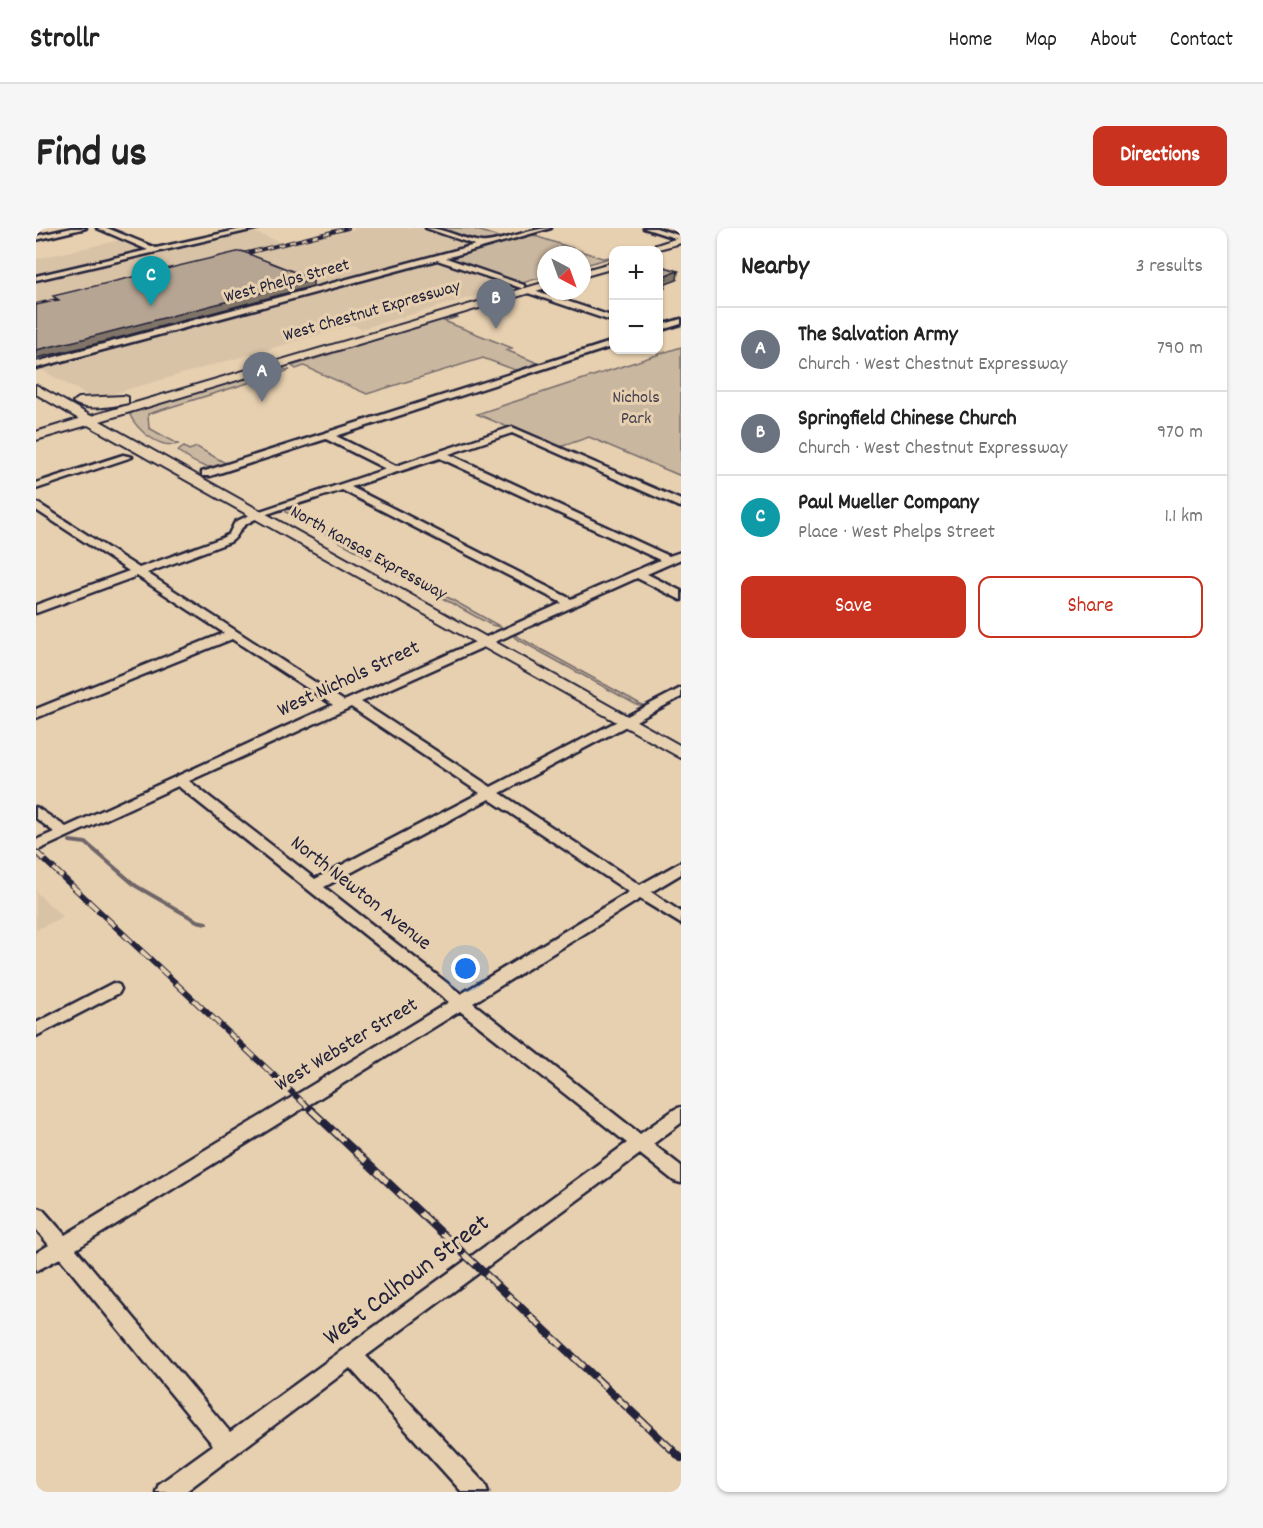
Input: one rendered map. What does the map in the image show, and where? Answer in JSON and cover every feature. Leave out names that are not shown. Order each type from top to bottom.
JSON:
[{"type":"main road","points":[[659,246],[681,239]]},
{"type":"main road","points":[[663,250],[681,245]]},
{"type":"main road","points":[[591,266],[609,261]]},
{"type":"main road","points":[[591,271],[609,266]]},
{"type":"main road","name":"West Chestnut Expressway","points":[[525,289],[537,284]]},
{"type":"main road","name":"West Chestnut Expressway","points":[[40,426],[134,403],[537,287]]},
{"type":"main road","name":"North Kansas Expressway","points":[[36,378],[91,415],[489,639],[630,717],[681,739]]},
{"type":"main road","name":"North Kansas Expressway","points":[[36,389],[91,415],[130,429],[206,474],[265,513]]},
{"type":"main road","points":[[40,426],[58,419],[60,415],[56,404],[50,397]]},
{"type":"main road","points":[[36,436],[88,428],[91,415],[98,403],[134,403]]},
{"type":"main road","points":[[130,429],[124,417],[134,403]]},
{"type":"main road","name":"North Kansas Expressway","points":[[630,717],[681,753]]},
{"type":"street","points":[[36,238],[82,228]]},
{"type":"street","points":[[100,228],[156,251]]},
{"type":"street","points":[[36,278],[255,228]]},
{"type":"street","points":[[430,228],[482,246]]},
{"type":"street","name":"West Phelps Street","points":[[36,365],[547,228]]},
{"type":"street","points":[[648,228],[681,239]]},
{"type":"street","points":[[437,257],[609,318]]},
{"type":"street","points":[[663,326],[681,321]]},
{"type":"street","points":[[206,474],[609,345]]},
{"type":"street","points":[[36,609],[226,540],[233,536],[239,524],[265,513],[512,430],[681,504]]},
{"type":"street","points":[[327,435],[395,469]]},
{"type":"street","points":[[440,454],[669,560]]},
{"type":"street","points":[[36,486],[127,457]]},
{"type":"street","points":[[341,486],[571,603]]},
{"type":"street","points":[[36,505],[233,634],[347,704],[681,919]]},
{"type":"street","points":[[36,523],[54,517]]},
{"type":"street","name":"West Nichols Street","points":[[36,846],[489,639],[681,555]]},
{"type":"street","points":[[637,574],[681,596]]},
{"type":"street","points":[[36,714],[233,634]]},
{"type":"street","points":[[314,886],[681,692]]},
{"type":"street","name":"North Newton Avenue","points":[[180,781],[681,1176]]},
{"type":"street","points":[[36,811],[65,833]]},
{"type":"street","name":"West Webster Street","points":[[36,1263],[681,867]]},
{"type":"street","points":[[36,1030],[113,989]]},
{"type":"street","name":"West Calhoun Street","points":[[166,1492],[483,1257],[681,1114]]},
{"type":"street","points":[[36,1215],[228,1447]]},
{"type":"street","points":[[352,1355],[477,1492]]},
{"type":"shaded area","points":[[359,228],[423,228],[472,244],[427,256],[497,282],[499,289],[361,329],[353,325],[94,399],[36,367],[36,259],[120,240],[153,254],[251,231],[288,245]]},
{"type":"shaded area","points":[[36,892],[63,917],[36,930]]},
{"type":"green space","points":[[434,228],[471,228],[502,238],[478,243]]},
{"type":"green space","points":[[529,234],[566,246],[537,246],[537,279],[519,284],[446,259]]},
{"type":"green space","points":[[591,254],[609,258],[591,263]]},
{"type":"green space","points":[[452,316],[458,317],[444,321],[512,348],[506,350],[540,364],[518,371],[483,358],[367,394],[304,366],[296,369],[292,366]]},
{"type":"green space","name":"Nichols Park","points":[[681,347],[681,476],[589,437],[557,448],[477,414],[663,354]]},
{"type":"green space","points":[[276,368],[290,370],[148,414],[149,428],[178,444],[163,444],[156,441],[138,427],[130,415],[150,405]]},
{"type":"green space","points":[[184,447],[189,450],[197,447],[229,465],[202,466],[178,451]]},
{"type":"green space","points":[[287,508],[501,627],[491,625],[286,512]]},
{"type":"green space","points":[[513,634],[644,706],[635,704],[515,638]]},
{"type":"building","points":[[241,251],[313,279],[36,350],[36,305],[59,300],[53,296]]},
{"type":"building","points":[[663,266],[678,271],[663,276]]},
{"type":"waterway","points":[[70,841],[86,843],[136,886],[197,921],[206,923]]},
{"type":"railway","points":[[231,257],[348,228]]},
{"type":"railway","points":[[36,305],[68,297]]},
{"type":"railway","points":[[36,852],[312,1111]]},
{"type":"railway","points":[[311,1110],[681,1458]]},
{"type":"place","name":"Paul Mueller Company","points":[[151,306]]},
{"type":"place","name":"Springfield Chinese Church","points":[[496,329]]},
{"type":"place","name":"The Salvation Army","points":[[262,402]]}]
